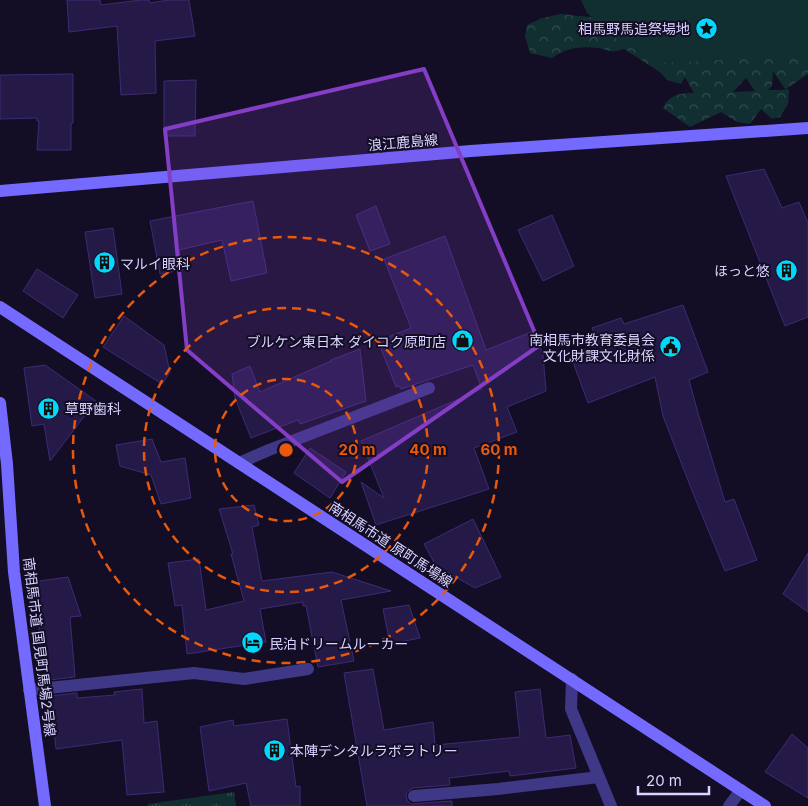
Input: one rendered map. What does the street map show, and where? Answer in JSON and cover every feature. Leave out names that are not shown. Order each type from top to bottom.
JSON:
[{"type":"street","name":"浪江鹿島線","points":[[0,191],[471,151],[808,128]]},
{"type":"street","name":"南相馬市道 原町馬場線","points":[[0,307],[766,806]]},
{"type":"street","points":[[239,463],[429,388]]},
{"type":"street","name":"南相馬市道 国見町馬場2号線","points":[[0,403],[7,464],[14,572],[45,806]]},
{"type":"street","points":[[30,690],[194,673],[244,679],[308,669]]},
{"type":"street","points":[[572,679],[571,709],[611,806]]},
{"type":"street","points":[[414,796],[498,789],[599,777]]},
{"type":"street","points":[[729,806],[741,790]]},
{"type":"highlighted area","points":[[424,69],[540,345],[342,482],[187,350],[165,129]]},
{"type":"green space","name":"相馬野馬追祭場地","points":[[581,0],[808,0],[808,56],[663,63],[621,43],[587,13]]},
{"type":"green space","points":[[561,14],[808,40],[808,74],[786,89],[789,90],[788,104],[780,117],[772,119],[761,109],[750,124],[737,122],[721,112],[690,127],[663,108],[668,100],[676,96],[694,93],[685,77],[681,84],[667,80],[660,72],[624,49],[612,51],[586,47],[568,50],[552,58],[530,53],[525,36],[527,25],[542,18]],"holes":[[[773,71],[785,89],[785,90],[768,90],[772,86]],[[746,78],[755,91],[733,92]]]},
{"type":"green space","points":[[234,792],[236,806],[148,806],[148,804]]},
{"type":"building","points":[[67,0],[100,0],[101,5],[141,0],[149,0],[150,3],[169,0],[189,0],[195,36],[155,41],[156,93],[121,95],[117,26],[69,32]]},
{"type":"building","points":[[73,74],[71,150],[37,150],[39,121],[37,121],[37,118],[0,119],[0,75]]},
{"type":"building","points":[[196,80],[195,136],[164,136],[164,81]]},
{"type":"building","name":"ほっと悠","points":[[764,169],[782,208],[799,202],[808,223],[808,317],[785,326],[726,176]]},
{"type":"building","points":[[253,201],[267,273],[231,281],[222,240],[179,250],[183,270],[160,274],[150,221]]},
{"type":"building","points":[[376,206],[390,244],[370,251],[356,215]]},
{"type":"building","points":[[552,215],[574,266],[543,281],[518,230]]},
{"type":"building","name":"マルイ眼科","points":[[113,228],[122,294],[95,298],[85,232]]},
{"type":"building","points":[[445,236],[486,350],[534,331],[543,355],[546,391],[507,407],[517,432],[474,448],[489,489],[376,525],[361,482],[384,498],[361,441],[482,389],[473,365],[401,389],[399,386],[396,387],[378,341],[411,328],[384,259]]},
{"type":"building","points":[[37,269],[78,295],[63,318],[23,291]]},
{"type":"building","points":[[683,305],[708,372],[689,380],[698,413],[725,502],[734,499],[757,560],[725,571],[663,416],[655,377],[588,403],[570,354],[599,344],[592,328],[621,318],[624,324]]},
{"type":"building","points":[[124,316],[164,345],[170,372],[162,384],[103,347]]},
{"type":"building","points":[[360,349],[366,401],[300,424],[298,420],[251,438],[235,398],[232,374],[250,366],[260,392]]},
{"type":"building","name":"草野歯科","points":[[45,365],[96,401],[50,461],[44,424],[32,426],[24,368]]},
{"type":"building","points":[[152,439],[161,462],[185,458],[191,498],[161,504],[151,475],[120,466],[116,445]]},
{"type":"building","points":[[310,448],[346,472],[330,498],[294,473]]},
{"type":"building","points":[[254,505],[259,525],[252,527],[262,581],[332,572],[391,591],[341,600],[354,661],[318,667],[306,606],[303,606],[303,602],[260,609],[266,642],[187,654],[182,605],[175,606],[168,563],[199,559],[206,610],[244,601],[231,554],[233,554],[219,509]]},
{"type":"building","points":[[473,519],[501,577],[475,588],[436,566],[424,544]]},
{"type":"building","points":[[808,553],[808,612],[783,594]]},
{"type":"building","points":[[68,577],[81,616],[70,617],[75,677],[49,680],[47,667],[44,667],[39,626],[43,626],[32,582]]},
{"type":"building","points":[[409,605],[420,638],[390,644],[383,609]]},
{"type":"building","points":[[373,669],[384,730],[433,722],[435,745],[520,737],[515,692],[540,689],[546,738],[570,735],[576,768],[510,776],[509,771],[449,778],[450,785],[413,788],[406,793],[407,800],[411,804],[452,801],[452,806],[367,806],[344,673]]},
{"type":"building","points":[[142,689],[144,723],[157,721],[164,792],[127,795],[122,740],[56,749],[50,696],[77,693],[77,698],[115,695],[114,692]]},
{"type":"building","points":[[287,719],[296,787],[300,786],[300,806],[251,806],[246,783],[209,791],[200,727],[233,720],[234,726]]},
{"type":"building","points":[[792,734],[808,748],[808,798],[765,772]]},
{"type":"place","name":"相馬野馬追祭場地","points":[[706,28]]},
{"type":"place","name":"マルイ眼科","points":[[104,263]]},
{"type":"place","name":"ほっと悠","points":[[786,270]]},
{"type":"place","name":"ブルケン東日本 ダイコク原町店","points":[[462,341]]},
{"type":"place","name":"南相馬市教育委員会 文化財課文化財係","points":[[671,347]]},
{"type":"place","name":"草野歯科","points":[[49,408]]},
{"type":"place","name":"民泊ドリームルーカー","points":[[253,643]]},
{"type":"place","name":"本陣デンタルラボラトリー","points":[[274,750]]}]
